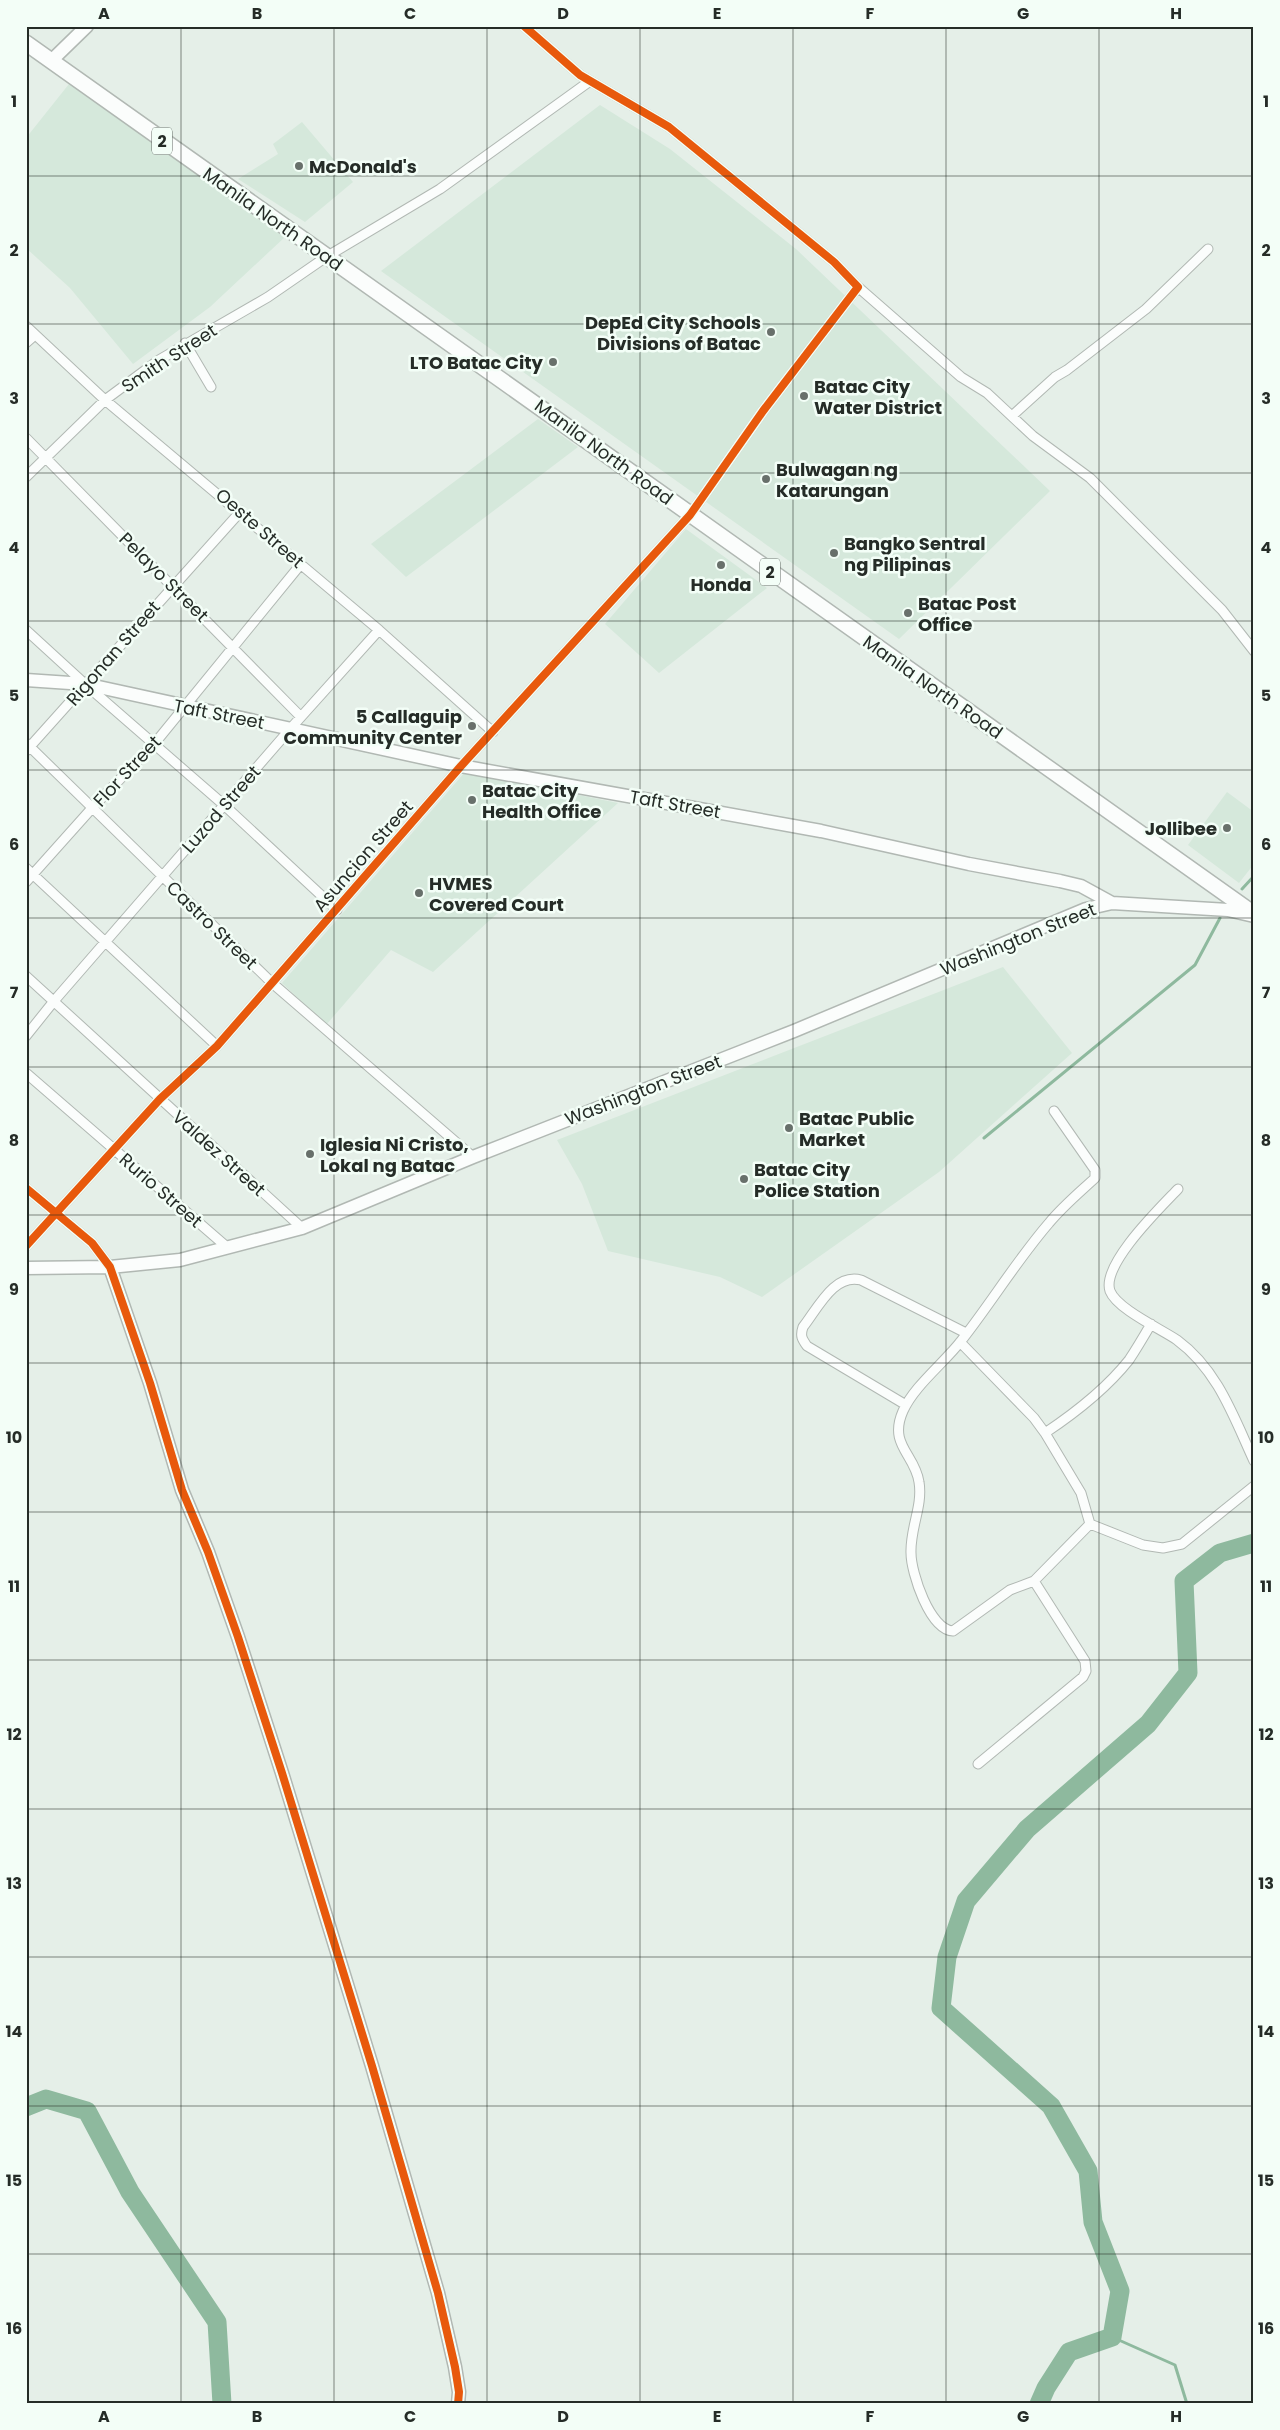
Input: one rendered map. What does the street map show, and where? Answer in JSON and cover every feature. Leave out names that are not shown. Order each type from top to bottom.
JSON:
[{"type":"highway","name":"Manila North Road","points":[[32,48],[574,430],[690,515],[1254,915]]},
{"type":"street","points":[[51,61],[87,26]]},
{"type":"street","points":[[524,26],[580,75],[669,127],[834,262],[858,286],[961,377],[987,393],[1047,448],[1090,478],[1222,610],[1254,651]]},
{"type":"street","name":"Smith Street","points":[[26,477],[105,400],[159,360],[185,343],[268,297],[326,257],[440,189],[590,81]]},
{"type":"street","points":[[1013,416],[1055,377],[1068,370],[1146,309],[1208,249]]},
{"type":"street","name":"Asuncion Street","points":[[26,1246],[160,1099],[217,1046],[461,766],[690,515],[763,411],[858,286]]},
{"type":"street","name":"Oeste Street","points":[[26,326],[105,400],[241,511],[380,630],[492,732]]},
{"type":"street","points":[[26,343],[35,335]]},
{"type":"street","points":[[185,343],[211,387]]},
{"type":"street","name":"Pelayo Street","points":[[26,438],[301,717]]},
{"type":"street","name":"Rigonan Street","points":[[28,747],[241,511]]},
{"type":"street","name":"Flor Street","points":[[26,882],[93,807],[155,743],[301,564]]},
{"type":"street","points":[[26,630],[224,805],[337,910]]},
{"type":"street","name":"Luzod Street","points":[[26,1036],[54,1001],[291,728],[380,630]]},
{"type":"street","name":"Taft Street","points":[[26,680],[85,684],[461,766],[821,831],[969,864],[1081,886],[1112,903]]},
{"type":"street","name":"Castro Street","points":[[28,747],[93,807],[271,982],[473,1157]]},
{"type":"street","points":[[26,868],[107,941],[217,1046]]},
{"type":"street","name":"Washington Street","points":[[26,1268],[110,1267],[180,1260],[302,1228],[473,1157],[794,1031],[1060,919],[1112,903],[1228,910],[1254,915]]},
{"type":"street","name":"Valdez Street","points":[[26,976],[302,1228]]},
{"type":"street","name":"Rurio Street","points":[[26,1073],[228,1248]]},
{"type":"street","points":[[1054,1111],[1095,1170],[1095,1178],[1050,1220],[960,1342],[906,1405],[902,1412],[898,1435],[903,1450],[916,1469],[919,1481],[919,1510],[910,1554],[921,1595],[936,1622],[947,1630],[953,1631],[1010,1590],[1034,1581],[1090,1524]]},
{"type":"street","points":[[26,1188],[92,1243],[110,1267],[182,1490],[208,1552],[238,1637],[372,2066],[438,2293],[455,2367],[459,2392],[458,2404]]},
{"type":"street","points":[[1178,1189],[1125,1248],[1116,1264],[1110,1291],[1115,1300],[1178,1341],[1196,1356],[1220,1388],[1254,1461]]},
{"type":"street","points":[[906,1405],[807,1346],[802,1340],[800,1334],[803,1327],[836,1284],[847,1279],[861,1280],[966,1334]]},
{"type":"street","points":[[1045,1433],[1074,1414],[1118,1372],[1133,1353],[1151,1324]]},
{"type":"street","points":[[960,1342],[1034,1418],[1045,1433],[1081,1493],[1090,1524]]},
{"type":"street","points":[[1090,1524],[1143,1545],[1163,1548],[1182,1544],[1254,1486]]},
{"type":"street","points":[[978,1764],[1083,1677],[1086,1671],[1085,1661],[1034,1581]]},
{"type":"shaded area","points":[[69,84],[285,237],[210,307],[133,364],[70,288],[26,248],[26,138]]},
{"type":"shaded area","points":[[600,105],[670,149],[796,249],[1050,491],[899,639],[381,271]]},
{"type":"shaded area","name":"McDonald's","points":[[302,122],[353,182],[305,222],[238,179],[278,154],[273,144]]},
{"type":"shaded area","points":[[538,419],[578,447],[406,577],[371,544]]},
{"type":"shaded area","points":[[686,529],[767,588],[659,673],[605,624]]},
{"type":"shaded area","points":[[465,772],[618,803],[433,972],[391,950],[326,1025],[282,983]]},
{"type":"shaded area","name":"Jollibee","points":[[1227,792],[1254,812],[1254,864],[1239,883],[1188,845]]},
{"type":"shaded area","name":"Batac Public Market","points":[[1003,967],[1072,1053],[939,1172],[762,1297],[720,1277],[608,1251],[582,1184],[557,1140]]},
{"type":"waterway","points":[[1242,889],[1254,876]]},
{"type":"waterway","points":[[984,1138],[1195,965],[1220,918]]},
{"type":"waterway","points":[[1039,2404],[1046,2388],[1069,2352],[1112,2337],[1120,2291],[1093,2222],[1088,2171],[1051,2106],[941,2008],[947,1957],[966,1901],[1027,1829],[1148,1724],[1188,1673],[1184,1581],[1220,1553],[1254,1543]]},
{"type":"waterway","points":[[26,2107],[46,2099],[87,2111],[130,2192],[217,2322],[222,2404]]},
{"type":"waterway","points":[[1112,2337],[1175,2365],[1187,2404]]},
{"type":"cycle path","points":[[26,1246],[160,1099],[217,1046],[461,766],[690,515],[763,411],[858,287],[834,262],[669,127],[580,75],[524,26]]},
{"type":"cycle path","points":[[26,1188],[92,1243],[110,1267],[150,1383],[182,1490],[208,1552],[238,1637],[372,2066],[438,2293],[455,2367],[459,2392],[458,2404]]},
{"type":"place","name":"McDonald's","points":[[299,166]]},
{"type":"place","name":"DepEd City Schools Divisions of Batac","points":[[771,332]]},
{"type":"place","name":"LTO Batac City","points":[[553,362]]},
{"type":"place","name":"Batac City Water District","points":[[804,396]]},
{"type":"place","name":"Bulwagan ng Katarungan","points":[[766,479]]},
{"type":"place","name":"Bangko Sentral ng Pilipinas","points":[[834,553]]},
{"type":"place","name":"Honda","points":[[721,565]]},
{"type":"place","name":"Batac Post Office","points":[[908,613]]},
{"type":"place","name":"5 Callaguip Community Center","points":[[472,726]]},
{"type":"place","name":"Batac City Health Office","points":[[472,800]]},
{"type":"place","name":"Jollibee","points":[[1227,828]]},
{"type":"place","name":"HVMES Covered Court","points":[[419,893]]},
{"type":"place","name":"Batac Public Market","points":[[789,1128]]},
{"type":"place","name":"Iglesia Ni Cristo, Lokal ng Batac","points":[[310,1154]]},
{"type":"place","name":"Batac City Police Station","points":[[744,1179]]}]
